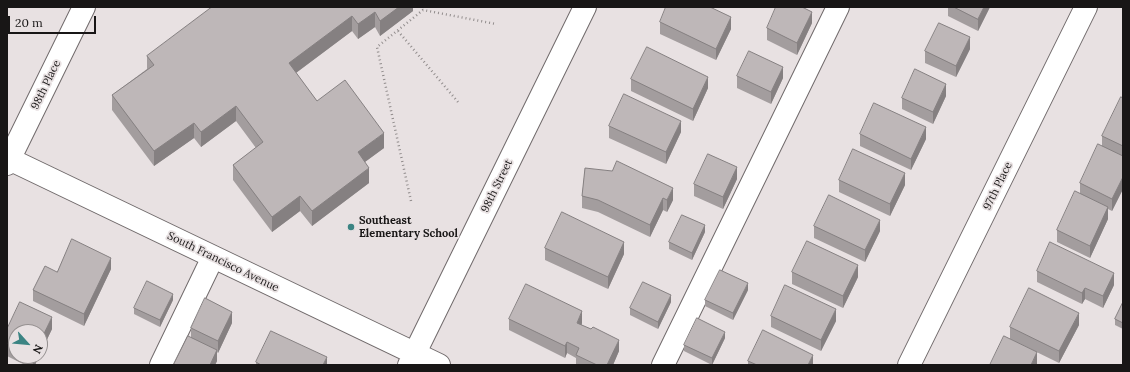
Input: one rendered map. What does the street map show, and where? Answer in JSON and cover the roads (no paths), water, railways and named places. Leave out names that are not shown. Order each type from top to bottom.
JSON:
[{"type":"street","name":"98th Place","points":[[8,160],[84,7]]},
{"type":"street","name":"98th Street","points":[[412,359],[585,7]]},
{"type":"street","points":[[663,365],[838,7]]},
{"type":"street","name":"97th Place","points":[[909,365],[1086,7]]},
{"type":"street","name":"South Francisco Avenue","points":[[8,160],[213,257],[412,359],[439,365]]},
{"type":"street","points":[[161,365],[213,257]]},
{"type":"place","name":"Southeast Elementary School","points":[[351,227]]}]
